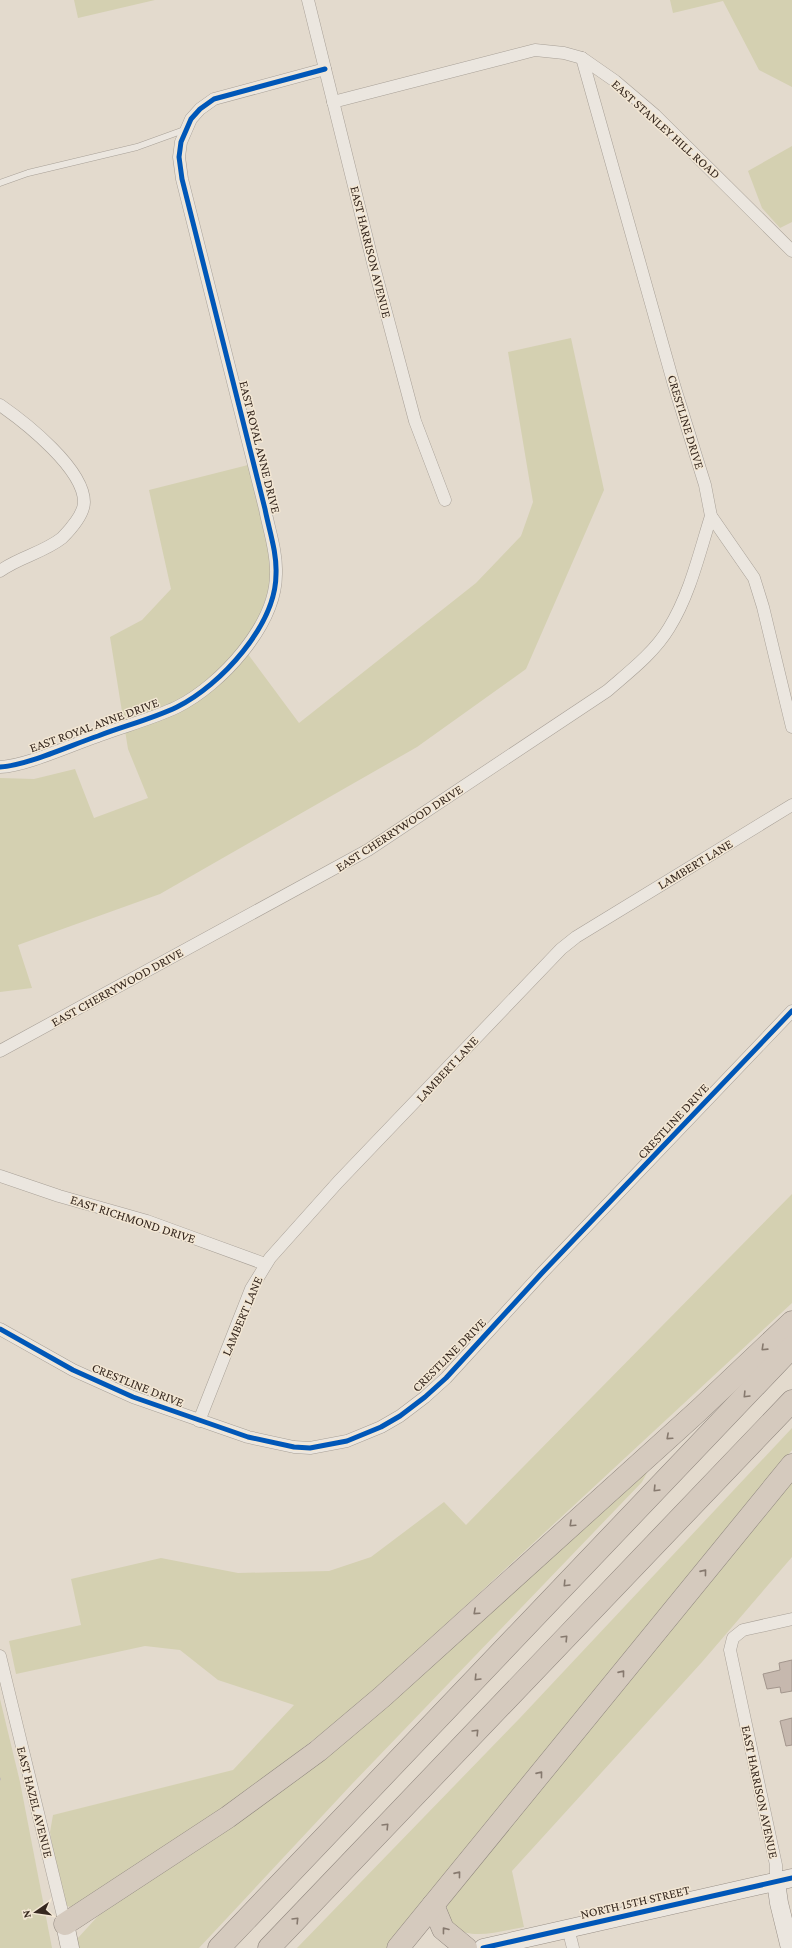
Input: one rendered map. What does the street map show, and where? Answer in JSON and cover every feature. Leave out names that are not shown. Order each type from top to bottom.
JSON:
[{"type":"highway","points":[[65,1924],[228,1817],[318,1751],[382,1697],[698,1411],[792,1322]]},
{"type":"highway","points":[[219,1948],[792,1347]]},
{"type":"highway","points":[[269,1948],[792,1401]]},
{"type":"highway","points":[[398,1948],[792,1465]]},
{"type":"highway","points":[[433,1904],[443,1929],[466,1948]]},
{"type":"main road","name":"NORTH 15TH STREET","points":[[483,1948],[784,1880]]},
{"type":"main road","name":"EAST HARRISON AVENUE","points":[[784,1880],[779,1903],[790,1948]]},
{"type":"main road","name":"EAST HAZEL AVENUE","points":[[65,1924],[70,1948]]},
{"type":"street","name":"EAST HARRISON AVENUE","points":[[308,0],[415,421],[445,500]]},
{"type":"street","name":"EAST STANLEY HILL ROAD","points":[[333,102],[535,50],[564,53],[582,58],[615,81],[655,115],[792,251]]},
{"type":"street","name":"CRESTLINE DRIVE","points":[[582,58],[674,385],[705,485],[711,516],[754,578],[763,607],[792,727]]},
{"type":"street","name":"EAST ROYAL ANNE DRIVE","points":[[0,767],[27,761],[177,707],[203,690],[238,657],[255,636],[272,604],[276,586],[276,560],[265,509],[182,179],[179,157],[184,130],[191,119],[214,99],[325,69]]},
{"type":"street","points":[[0,405],[20,418],[64,461],[74,473],[79,484],[84,503],[75,524],[61,538],[36,554],[10,564],[0,571]]},
{"type":"street","name":"EAST CHERRYWOOD DRIVE","points":[[0,1051],[368,850],[607,691],[638,664],[669,628],[691,583],[711,516]]},
{"type":"street","name":"LAMBERT LANE","points":[[199,1420],[251,1290],[265,1264],[338,1182],[561,949],[576,937],[792,805]]},
{"type":"street","name":"CRESTLINE DRIVE","points":[[0,1328],[73,1370],[133,1397],[199,1420],[267,1442],[294,1447],[310,1448],[347,1441],[381,1427],[400,1416],[425,1397],[446,1378],[542,1273],[792,1011]]},
{"type":"street","name":"EAST RICHMOND DRIVE","points":[[0,1176],[59,1196],[147,1221],[265,1264]]},
{"type":"street","name":"EAST HARRISON AVENUE","points":[[784,1880],[776,1865],[730,1650],[733,1638],[743,1630],[792,1618]]},
{"type":"street","name":"EAST HAZEL AVENUE","points":[[0,1656],[65,1924]]},
{"type":"street","points":[[568,1928],[573,1948]]},
{"type":"lane","points":[[0,183],[28,173],[137,147],[184,130]]},
{"type":"shaded area","points":[[74,0],[155,0],[78,18]]},
{"type":"shaded area","points":[[670,0],[792,0],[792,87],[759,70],[723,1],[673,13]]},
{"type":"shaded area","points":[[792,146],[792,222],[780,228],[762,208],[748,171]]},
{"type":"shaded area","points":[[571,338],[604,490],[526,669],[417,747],[160,894],[18,945],[32,988],[0,992],[0,778],[34,779],[75,769],[94,818],[148,798],[128,749],[110,637],[142,620],[171,589],[149,490],[248,465],[272,557],[271,582],[256,628],[242,646],[299,723],[476,583],[521,536],[533,502],[508,352]]},
{"type":"shaded area","points":[[792,1194],[792,1303],[363,1701],[245,1793],[77,1909],[67,1906],[61,1897],[50,1832],[53,1815],[233,1770],[294,1705],[218,1680],[180,1650],[145,1646],[16,1674],[9,1641],[81,1625],[71,1579],[161,1558],[238,1573],[329,1571],[371,1557],[444,1502],[466,1525]]},
{"type":"shaded area","points":[[792,1428],[792,1450],[622,1661],[477,1834],[389,1948],[297,1948],[519,1719]]},
{"type":"shaded area","points":[[650,1467],[642,1482],[352,1784],[199,1948],[77,1948],[77,1939],[98,1916],[321,1761]]},
{"type":"shaded area","points":[[792,1477],[792,1557],[702,1662],[512,1871],[524,1927],[487,1934],[475,1934],[464,1932],[455,1927],[449,1918],[447,1905]]},
{"type":"shaded area","points":[[0,1699],[20,1782],[52,1948],[0,1948]]},
{"type":"building","points":[[792,1660],[792,1691],[781,1693],[780,1687],[767,1689],[763,1674],[780,1670],[779,1663]]},
{"type":"building","points":[[792,1718],[792,1745],[786,1746],[780,1721]]},
{"type":"cycle path","points":[[0,767],[11,766],[35,759],[177,707],[194,697],[228,669],[256,633],[267,613],[274,593],[276,574],[274,549],[182,179],[179,157],[181,142],[191,119],[200,109],[214,99],[325,69]]},
{"type":"cycle path","points":[[0,1329],[73,1370],[133,1397],[248,1437],[294,1447],[310,1448],[347,1441],[381,1427],[400,1416],[425,1397],[446,1378],[542,1273],[792,1011]]},
{"type":"cycle path","points":[[483,1948],[792,1878]]}]
